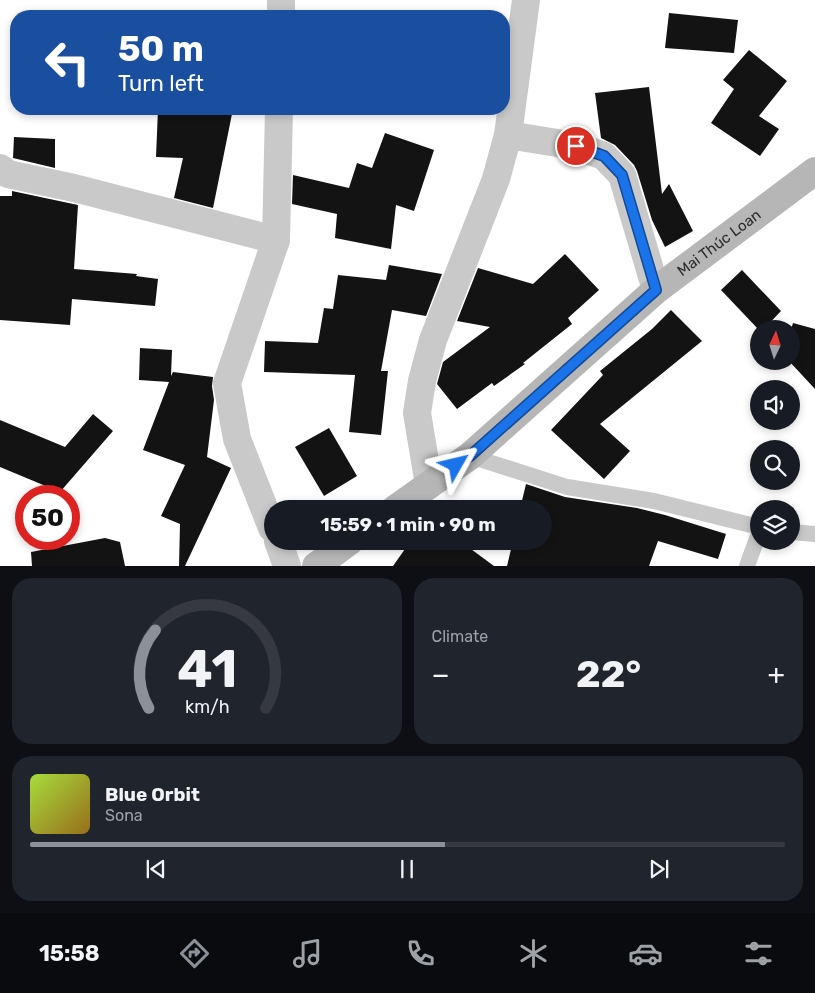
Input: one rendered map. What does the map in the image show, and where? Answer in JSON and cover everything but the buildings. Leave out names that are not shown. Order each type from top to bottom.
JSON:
[{"type":"main road","name":"Mai Thúc Loan","points":[[408,500],[470,456],[656,290],[815,171]]},
{"type":"main road","points":[[316,566],[338,550]]},
{"type":"street","points":[[429,485],[417,413],[422,381],[432,340],[496,179],[508,135],[526,0]]},
{"type":"street","points":[[264,508],[237,439],[227,383],[276,240],[279,115]]},
{"type":"street","points":[[508,135],[576,146],[604,156],[622,175],[656,290]]},
{"type":"street","points":[[0,168],[8,174],[74,188],[276,240]]},
{"type":"street","points":[[281,550],[287,566]]},
{"type":"lane","points":[[470,456],[567,487],[654,501],[750,525]]},
{"type":"lane","points":[[800,533],[815,534]]},
{"type":"lane","points":[[747,566],[753,550]]},
{"type":"route","points":[[456,465],[470,456],[656,290],[622,175],[604,156],[576,146]]}]
